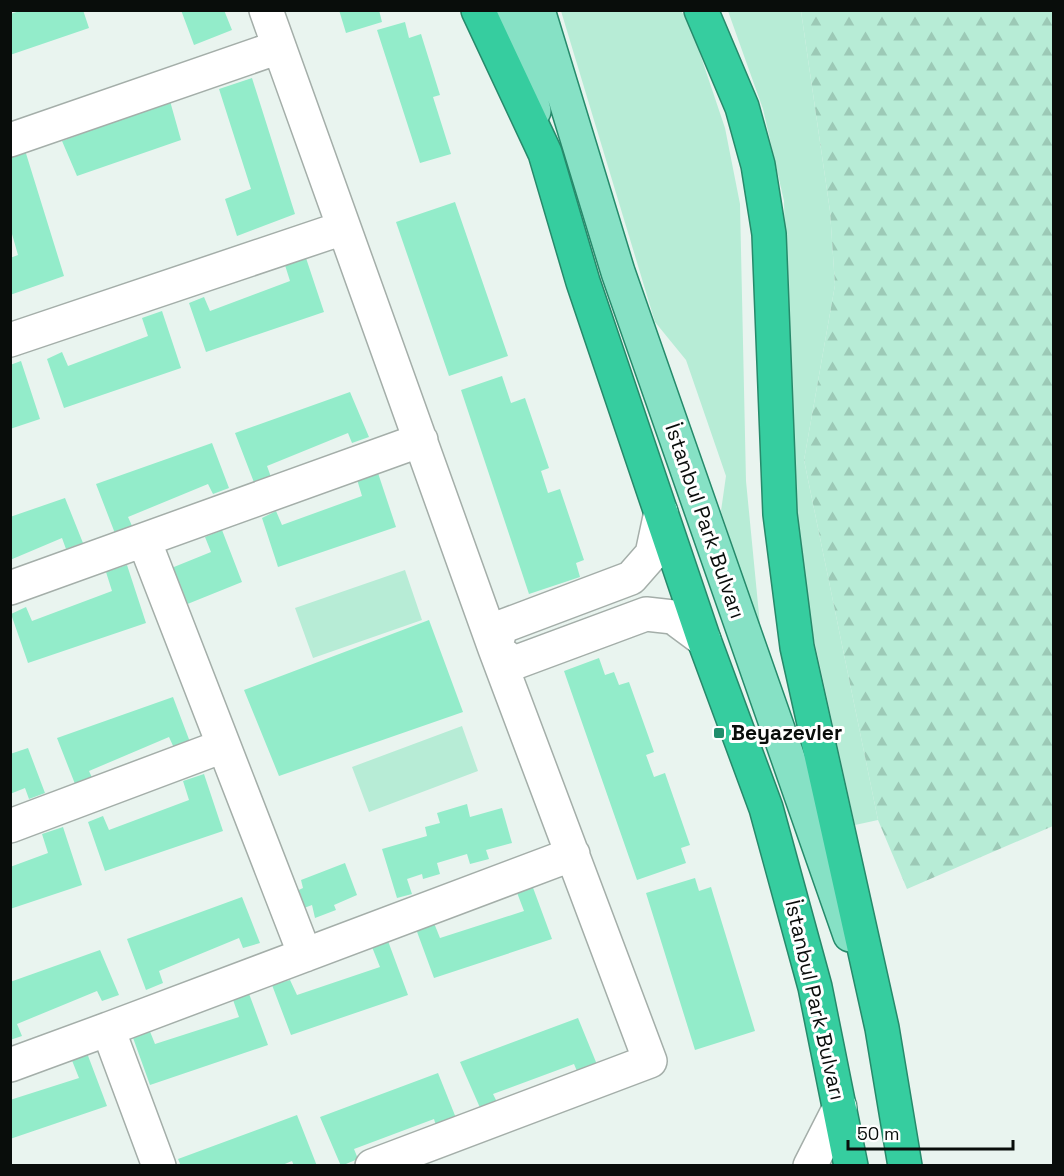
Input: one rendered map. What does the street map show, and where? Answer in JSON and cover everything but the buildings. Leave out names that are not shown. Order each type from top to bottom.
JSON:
[{"type":"highway","name":"İstanbul Park Bulvarı","points":[[478,10],[545,153],[583,282],[705,640],[766,808],[793,899],[815,987],[851,1166]]},
{"type":"highway","name":"İstanbul Park Bulvarı","points":[[701,10],[742,107],[758,165],[769,234],[780,514],[797,647],[882,1028],[905,1166]]},
{"type":"main road","points":[[509,10],[545,153]]},
{"type":"main road","name":"İstanbul Park Bulvarı","points":[[538,10],[618,272],[882,1028]]},
{"type":"lane","points":[[266,10],[495,649],[651,1061],[372,1166]]},
{"type":"lane","points":[[10,140],[279,47]]},
{"type":"lane","points":[[11,337],[343,228]]},
{"type":"lane","points":[[10,588],[421,440]]},
{"type":"lane","points":[[495,649],[501,627],[631,578],[652,554],[661,512]]},
{"type":"lane","points":[[144,540],[305,955]]},
{"type":"lane","points":[[495,649],[514,663],[646,614],[673,616],[705,640]]},
{"type":"lane","points":[[10,826],[223,746]]},
{"type":"lane","points":[[10,1065],[573,854]]},
{"type":"lane","points":[[108,1029],[159,1166]]},
{"type":"lane","points":[[810,1166],[840,1107]]},
{"type":"green space","points":[[561,11],[681,11],[690,24],[725,128],[740,204],[746,481],[761,635],[721,511],[726,476],[686,360],[655,322]]},
{"type":"green space","points":[[728,11],[801,11],[830,211],[835,285],[804,460],[878,820],[855,825],[796,558],[784,201],[763,109]]},
{"type":"green space","points":[[801,11],[1053,11],[1053,826],[907,889],[878,820],[804,460],[835,285],[830,211]]},
{"type":"green space","points":[[405,570],[422,620],[313,658],[295,608]]},
{"type":"green space","points":[[462,726],[478,771],[369,812],[352,767]]},
{"type":"place","name":"Beyazevler","points":[[719,733]]}]
